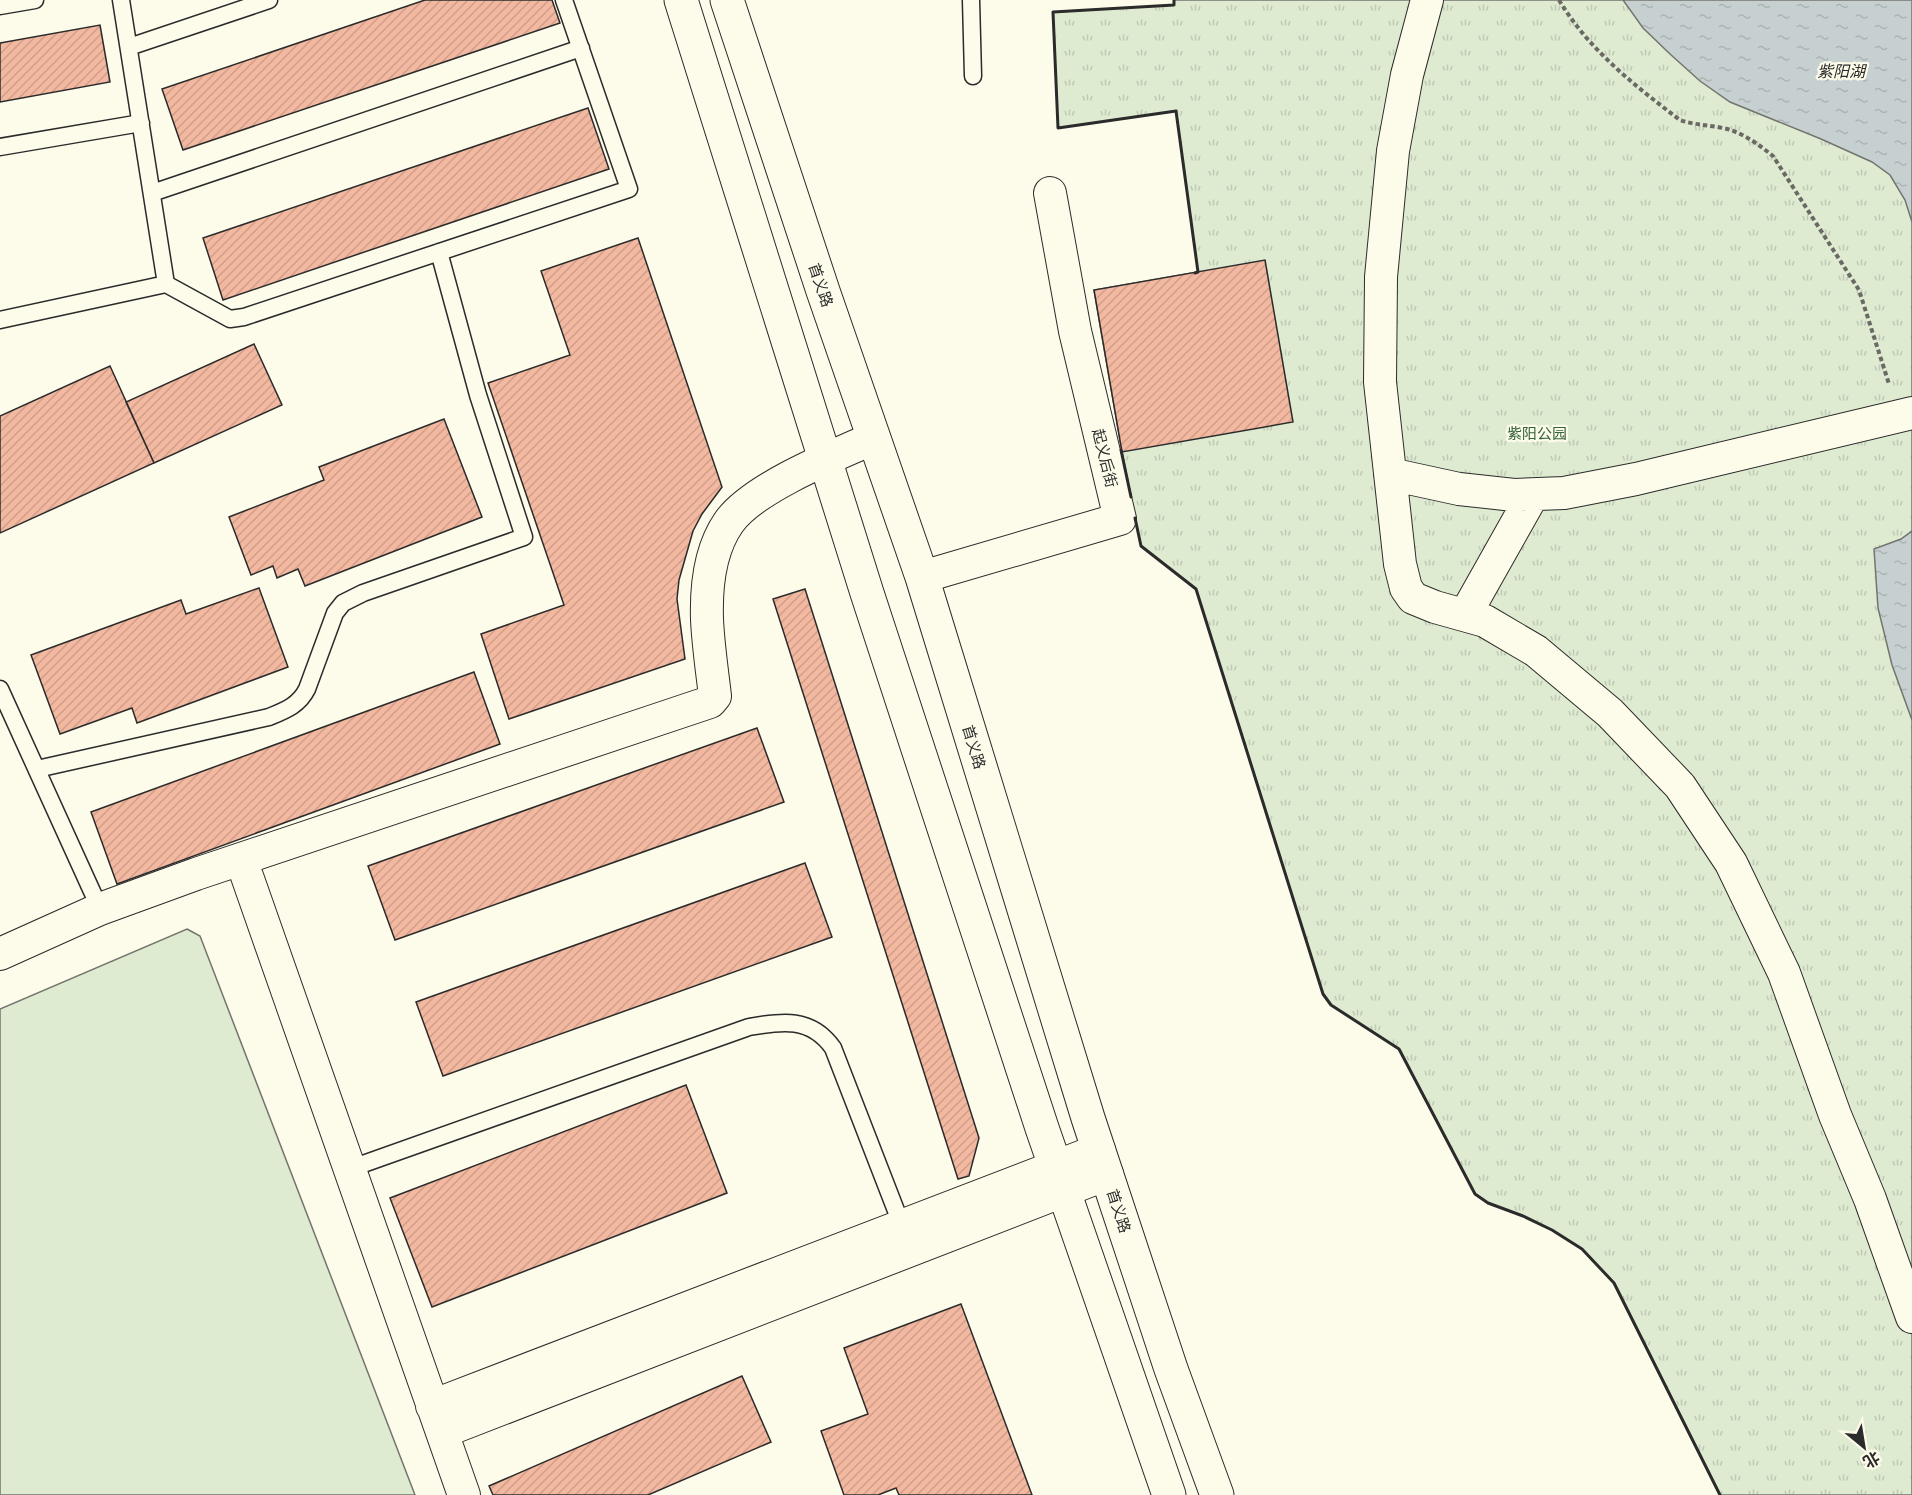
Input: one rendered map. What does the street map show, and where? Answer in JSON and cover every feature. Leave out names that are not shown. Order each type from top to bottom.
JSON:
[{"type":"main road","points":[[681,0],[867,593],[1060,1179],[1169,1495]]},
{"type":"main road","name":"首义路","points":[[727,0],[922,577],[1103,1162],[1171,1369],[1217,1495]]},
{"type":"street","points":[[1427,0],[1407,75],[1393,151],[1381,277],[1380,382],[1400,564],[1409,594],[1418,601],[1485,621],[1536,651],[1610,712],[1680,786],[1731,862],[1784,974],[1835,1115],[1870,1199],[1912,1317]]},
{"type":"street","name":"起义后街","points":[[922,577],[1120,519],[1075,331],[1050,194]]},
{"type":"street","points":[[1390,474],[1459,489],[1532,496],[1564,494],[1905,415]]},
{"type":"street","points":[[0,954],[100,909],[241,859],[710,702],[715,696],[707,619],[709,581],[719,541],[729,523],[749,501],[825,459],[874,438]]},
{"type":"street","points":[[1466,615],[1532,496]]},
{"type":"street","points":[[241,859],[464,1495]]},
{"type":"street","points":[[437,1419],[1103,1162]]},
{"type":"street","points":[[437,1419],[902,1226],[1060,1179]]},
{"type":"lane","points":[[0,6],[35,0]]},
{"type":"lane","points":[[121,0],[166,284]]},
{"type":"lane","points":[[129,48],[269,0]]},
{"type":"lane","points":[[0,320],[166,284],[230,319],[244,317],[629,189],[564,0]]},
{"type":"lane","points":[[971,0],[973,76]]},
{"type":"lane","points":[[152,193],[581,48]]},
{"type":"lane","points":[[0,147],[141,123]]},
{"type":"lane","points":[[36,769],[270,717],[285,710],[301,701],[308,689],[335,613],[343,603],[363,593],[524,537],[478,395],[439,252]]},
{"type":"lane","points":[[0,689],[100,909]]},
{"type":"lane","points":[[350,1169],[749,1027],[786,1022],[817,1031],[833,1048],[902,1226]]},
{"type":"path","points":[[1559,0],[1576,26],[1609,61],[1680,120],[1693,125],[1723,128],[1741,134],[1773,156],[1859,290],[1905,415]]},
{"type":"green space","name":"紫阳公园","points":[[1174,0],[1912,0],[1912,1495],[1720,1495],[1614,1283],[1582,1249],[1552,1230],[1488,1203],[1475,1194],[1399,1049],[1331,1005],[1323,994],[1196,589],[1141,546],[1094,290],[1198,272],[1176,111],[1058,128],[1053,12],[1174,5]]},
{"type":"green space","points":[[187,929],[200,936],[415,1495],[0,1495],[0,1009]]},
{"type":"water","name":"紫阳湖","points":[[1623,0],[1912,0],[1912,222],[1905,200],[1890,175],[1872,162],[1730,102],[1700,81],[1670,54],[1643,28]]},
{"type":"water","points":[[1912,531],[1912,720],[1892,665],[1878,608],[1874,549],[1901,539]]},
{"type":"building","points":[[425,0],[552,0],[560,23],[183,150],[162,89]]},
{"type":"building","points":[[100,25],[110,82],[0,102],[0,43]]},
{"type":"building","points":[[588,108],[609,169],[223,300],[203,238]]},
{"type":"building","points":[[638,238],[722,487],[702,514],[693,531],[679,580],[677,599],[685,659],[509,719],[481,634],[564,605],[488,383],[570,355],[541,271]]},
{"type":"building","points":[[1265,260],[1293,422],[1122,452],[1094,290]]},
{"type":"building","points":[[254,344],[282,405],[154,463],[126,402]]},
{"type":"building","points":[[110,366],[154,463],[0,533],[0,416]]},
{"type":"building","points":[[444,419],[482,517],[305,586],[298,569],[277,578],[273,566],[251,575],[229,517],[324,480],[319,467]]},
{"type":"building","points":[[259,588],[288,667],[137,723],[132,708],[60,734],[31,655],[181,600],[186,614]]},
{"type":"building","points":[[805,589],[979,1138],[969,1176],[958,1179],[773,599]]},
{"type":"building","points":[[474,672],[500,744],[117,884],[91,812]]},
{"type":"building","points":[[757,728],[784,802],[395,940],[368,866]]},
{"type":"building","points":[[805,863],[832,937],[443,1076],[416,1002]]},
{"type":"building","points":[[686,1085],[727,1193],[432,1307],[390,1198]]},
{"type":"building","points":[[961,1304],[1032,1495],[899,1495],[896,1488],[878,1495],[844,1495],[821,1431],[868,1414],[844,1348]]},
{"type":"building","points":[[742,1376],[771,1442],[648,1495],[493,1495],[489,1486]]},
{"type":"wall","points":[[1174,0],[1174,5],[1053,12],[1058,128],[1176,111],[1198,272],[1195,273]]},
{"type":"wall","points":[[1121,450],[1131,497]]},
{"type":"wall","points":[[1135,518],[1141,546],[1196,589],[1323,994],[1331,1005],[1399,1049],[1475,1194],[1488,1203],[1552,1230],[1582,1249],[1614,1283],[1720,1495]]}]
